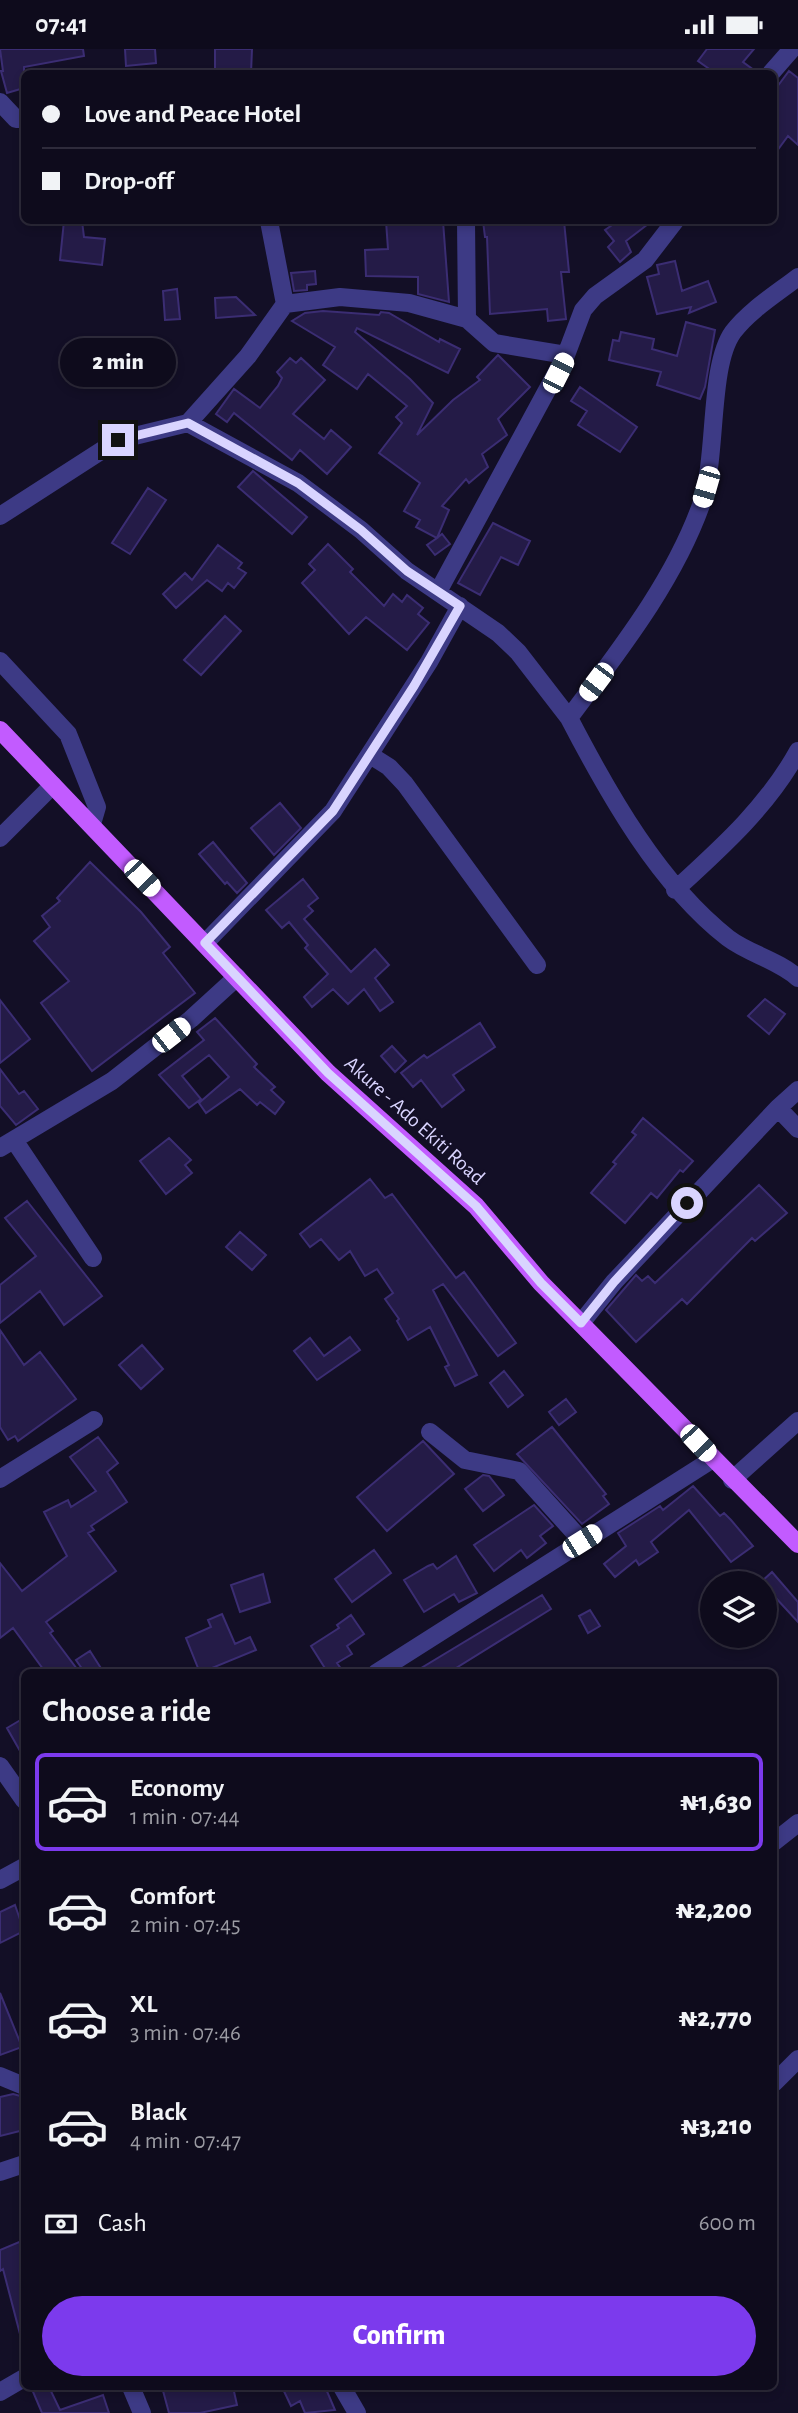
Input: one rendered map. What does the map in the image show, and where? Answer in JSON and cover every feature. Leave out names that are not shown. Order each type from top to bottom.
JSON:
[{"type":"main road","name":"Akure - Ado Ekiti Road","points":[[0,730],[328,1073],[476,1206],[541,1283],[732,1480],[798,1544]]},
{"type":"street","points":[[774,70],[792,49]]},
{"type":"street","points":[[0,102],[13,120]]},
{"type":"street","points":[[270,224],[285,304]]},
{"type":"street","points":[[466,224],[467,319]]},
{"type":"street","points":[[439,590],[566,355],[583,310],[595,296],[645,260],[673,224]]},
{"type":"street","points":[[569,718],[622,646],[668,574],[701,506],[712,468],[720,364],[732,334],[748,316],[798,277]]},
{"type":"street","points":[[0,516],[118,440],[188,423],[248,356],[285,304],[318,298],[409,303],[467,319],[494,343],[566,355]]},
{"type":"street","points":[[188,423],[298,483],[361,530],[407,571],[439,590],[498,633],[519,652],[569,718],[601,779],[675,890],[730,939],[798,978]]},
{"type":"street","points":[[205,943],[333,811],[460,606]]},
{"type":"street","points":[[0,661],[68,734],[75,746],[97,807],[92,824]]},
{"type":"street","points":[[675,890],[729,841],[765,800],[798,751]]},
{"type":"street","points":[[370,755],[389,767],[405,784],[537,965]]},
{"type":"street","points":[[0,838],[53,785]]},
{"type":"street","points":[[93,1258],[7,1144],[112,1081],[191,1019],[237,978]]},
{"type":"street","points":[[581,1323],[614,1282],[798,1090]]},
{"type":"street","points":[[778,1108],[798,1129]]},
{"type":"street","points":[[0,1479],[94,1420]]},
{"type":"street","points":[[732,1480],[798,1421]]},
{"type":"street","points":[[430,1432],[465,1460],[519,1471],[582,1541]]},
{"type":"street","points":[[382,1669],[713,1459]]},
{"type":"street","points":[[0,1766],[21,1796]]},
{"type":"street","points":[[777,1840],[798,1823]]},
{"type":"street","points":[[0,1880],[21,1869]]},
{"type":"street","points":[[777,2080],[798,2059]]},
{"type":"street","points":[[0,2076],[21,2086]]},
{"type":"street","points":[[0,2172],[21,2165]]},
{"type":"street","points":[[0,2392],[21,2380]]},
{"type":"street","points":[[132,2390],[142,2413]]},
{"type":"street","points":[[344,2390],[357,2413]]},
{"type":"building","points":[[0,49],[83,49],[84,56],[24,67],[24,70],[21,70],[21,89],[7,93]]},
{"type":"building","points":[[125,49],[155,49],[156,63],[126,66]]},
{"type":"building","points":[[215,49],[252,49],[251,70],[215,70]]},
{"type":"building","points":[[707,49],[754,49],[743,62],[754,70],[711,70],[698,61]]},
{"type":"building","points":[[789,71],[798,78],[798,145],[788,136],[777,151],[777,87]]},
{"type":"building","points":[[64,224],[82,224],[84,237],[105,239],[102,265],[60,260]]},
{"type":"building","points":[[386,224],[443,224],[449,302],[418,294],[418,277],[366,276],[365,250],[388,249]]},
{"type":"building","points":[[483,224],[564,224],[569,272],[561,272],[566,319],[548,321],[547,309],[490,314]]},
{"type":"building","points":[[614,224],[648,224],[626,241],[631,252],[620,262],[608,247],[614,241],[605,230]]},
{"type":"building","points":[[675,261],[682,291],[708,281],[716,302],[689,313],[691,307],[657,314],[647,277],[659,274],[657,265]]},
{"type":"building","points":[[315,271],[316,284],[307,285],[307,290],[294,291],[291,273]]},
{"type":"building","points":[[177,289],[180,319],[165,320],[163,291]]},
{"type":"building","points":[[236,297],[255,315],[216,318],[215,298]]},
{"type":"building","points":[[323,311],[379,315],[381,312],[389,313],[439,342],[440,339],[460,349],[448,373],[357,328],[355,332],[410,379],[433,403],[417,435],[453,400],[480,380],[477,377],[498,355],[530,387],[498,419],[507,435],[482,454],[488,467],[469,483],[466,479],[442,506],[449,510],[437,538],[416,527],[420,520],[404,511],[420,483],[379,453],[402,423],[396,417],[407,406],[368,374],[357,389],[323,365],[335,347],[292,321],[305,313]]},
{"type":"building","points":[[686,322],[715,330],[705,387],[700,399],[657,385],[661,372],[609,360],[613,340],[619,341],[621,332],[654,339],[652,349],[677,356]]},
{"type":"building","points":[[290,358],[296,363],[301,358],[325,380],[293,414],[324,439],[331,430],[351,447],[327,474],[300,450],[292,460],[234,413],[227,422],[216,414],[234,389],[260,408],[278,386],[282,378],[277,372]]},
{"type":"building","points":[[580,387],[637,427],[620,452],[578,425],[587,411],[571,401]]},
{"type":"building","points":[[253,471],[307,517],[292,534],[238,487]]},
{"type":"building","points":[[148,488],[166,500],[130,554],[112,543]]},
{"type":"building","points":[[493,523],[530,541],[518,565],[501,557],[480,595],[458,583]]},
{"type":"building","points":[[442,534],[450,544],[435,555],[427,545]]},
{"type":"building","points":[[328,544],[353,569],[350,572],[384,606],[393,594],[402,602],[407,595],[423,608],[418,614],[429,623],[407,650],[366,617],[349,634],[302,583],[315,570],[309,564]]},
{"type":"building","points":[[218,545],[242,563],[238,568],[246,573],[234,588],[228,583],[222,591],[207,580],[176,608],[163,594],[185,573],[192,580]]},
{"type":"building","points":[[225,616],[241,631],[201,675],[184,660]]},
{"type":"building","points":[[280,803],[301,828],[274,855],[251,828]]},
{"type":"building","points":[[213,842],[247,883],[237,893],[227,882],[225,884],[199,854]]},
{"type":"building","points":[[90,862],[141,912],[170,947],[163,953],[195,993],[92,1071],[41,1003],[69,981],[34,941],[50,927],[42,916],[60,901],[57,898]]},
{"type":"building","points":[[303,879],[318,898],[308,906],[313,911],[304,919],[351,972],[375,949],[389,965],[375,978],[393,1002],[380,1011],[364,989],[348,1004],[333,989],[312,1007],[304,997],[328,974],[305,948],[308,945],[289,922],[282,928],[266,910]]},
{"type":"building","points":[[765,999],[785,1014],[769,1034],[748,1016]]},
{"type":"building","points":[[0,1000],[30,1039],[0,1063]]},
{"type":"building","points":[[215,1018],[257,1064],[254,1067],[275,1087],[271,1090],[284,1102],[275,1114],[260,1102],[257,1105],[240,1089],[206,1113],[199,1103],[229,1077],[209,1055],[182,1076],[201,1099],[189,1108],[159,1075],[204,1040],[197,1032]]},
{"type":"building","points":[[480,1023],[495,1047],[453,1075],[464,1090],[442,1107],[421,1080],[413,1087],[401,1073],[424,1055],[427,1058]]},
{"type":"building","points":[[392,1046],[406,1061],[395,1072],[381,1056]]},
{"type":"building","points":[[0,1069],[19,1094],[24,1091],[38,1109],[16,1125],[0,1106]]},
{"type":"building","points":[[643,1118],[693,1161],[683,1172],[680,1170],[657,1198],[651,1193],[625,1223],[591,1193],[616,1164],[613,1162],[636,1135],[632,1132]]},
{"type":"building","points":[[169,1138],[191,1160],[185,1165],[192,1173],[166,1194],[140,1161]]},
{"type":"building","points":[[370,1179],[385,1198],[392,1194],[456,1278],[464,1272],[516,1343],[498,1356],[443,1284],[433,1290],[477,1375],[455,1386],[445,1367],[449,1365],[430,1327],[408,1340],[397,1321],[399,1319],[385,1299],[393,1293],[377,1269],[365,1276],[350,1251],[339,1260],[321,1239],[310,1247],[300,1234]]},
{"type":"building","points":[[759,1185],[787,1213],[755,1241],[752,1238],[687,1304],[682,1299],[636,1342],[606,1310],[636,1275],[642,1281],[648,1276],[655,1283]]},
{"type":"building","points":[[27,1201],[102,1296],[64,1325],[40,1291],[0,1323],[0,1285],[36,1256],[5,1218]]},
{"type":"building","points":[[240,1232],[266,1255],[252,1270],[226,1247]]},
{"type":"building","points":[[0,1330],[24,1365],[40,1352],[76,1399],[18,1441],[15,1436],[8,1440],[0,1427]]},
{"type":"building","points":[[350,1337],[360,1350],[317,1380],[294,1351],[310,1338],[324,1356]]},
{"type":"building","points":[[142,1345],[163,1369],[141,1389],[119,1365]]},
{"type":"building","points":[[504,1371],[523,1395],[508,1407],[490,1383]]},
{"type":"building","points":[[566,1399],[576,1412],[559,1425],[549,1412]]},
{"type":"building","points":[[552,1427],[606,1494],[603,1496],[609,1504],[582,1524],[517,1454]]},
{"type":"building","points":[[98,1437],[118,1463],[107,1472],[127,1502],[91,1526],[94,1530],[88,1533],[116,1571],[46,1622],[53,1631],[50,1633],[77,1669],[43,1669],[13,1628],[0,1638],[0,1563],[22,1591],[67,1556],[44,1512],[68,1500],[71,1507],[96,1491],[70,1457]]},
{"type":"building","points":[[423,1441],[454,1474],[387,1531],[357,1497]]},
{"type":"building","points":[[483,1475],[489,1476],[504,1495],[483,1511],[465,1489]]},
{"type":"building","points":[[693,1486],[720,1516],[724,1513],[731,1520],[753,1546],[731,1562],[689,1510],[651,1542],[658,1552],[639,1565],[636,1560],[615,1577],[604,1564],[626,1546],[618,1533],[660,1506],[663,1510]]},
{"type":"building","points":[[534,1505],[553,1526],[540,1536],[546,1543],[527,1558],[521,1550],[494,1571],[474,1545]]},
{"type":"building","points":[[374,1550],[391,1573],[352,1602],[335,1579]]},
{"type":"building","points":[[456,1556],[477,1593],[459,1602],[454,1594],[424,1612],[404,1580],[433,1564],[437,1569]]},
{"type":"building","points":[[263,1574],[270,1602],[240,1612],[231,1585]]},
{"type":"building","points":[[777,1578],[798,1602],[798,1622],[777,1599]]},
{"type":"building","points":[[542,1595],[551,1609],[454,1669],[420,1669]]},
{"type":"building","points":[[590,1610],[600,1626],[588,1633],[579,1616]]},
{"type":"building","points":[[222,1614],[235,1644],[250,1637],[256,1650],[210,1669],[198,1669],[186,1638],[211,1627],[208,1620]]},
{"type":"building","points":[[351,1615],[364,1634],[347,1646],[352,1654],[337,1663],[341,1669],[325,1669],[311,1646],[339,1628],[337,1625]]},
{"type":"building","points":[[90,1651],[101,1669],[82,1669],[76,1660]]},
{"type":"building","points":[[21,1720],[21,1753],[7,1728]]},
{"type":"building","points":[[15,1905],[21,1922],[21,1932],[0,1943],[0,1912]]},
{"type":"building","points":[[0,1993],[21,2047],[0,2055]]},
{"type":"building","points":[[13,2094],[21,2096],[21,2131],[0,2136],[0,2097]]},
{"type":"building","points":[[21,2241],[20,2334],[3,2269],[0,2271],[0,2250]]},
{"type":"building","points":[[32,2390],[50,2390],[60,2410],[103,2395],[109,2413],[42,2413]]},
{"type":"building","points":[[163,2390],[234,2390],[237,2405],[200,2413],[169,2413]]},
{"type":"building","points":[[283,2390],[326,2390],[335,2410],[305,2413],[300,2401],[291,2406]]},
{"type":"route","points":[[118,440],[188,423],[298,483],[361,530],[407,571],[460,606],[414,686],[333,811],[205,943],[328,1073],[476,1206],[541,1283],[581,1323],[614,1282],[687,1203]]}]
